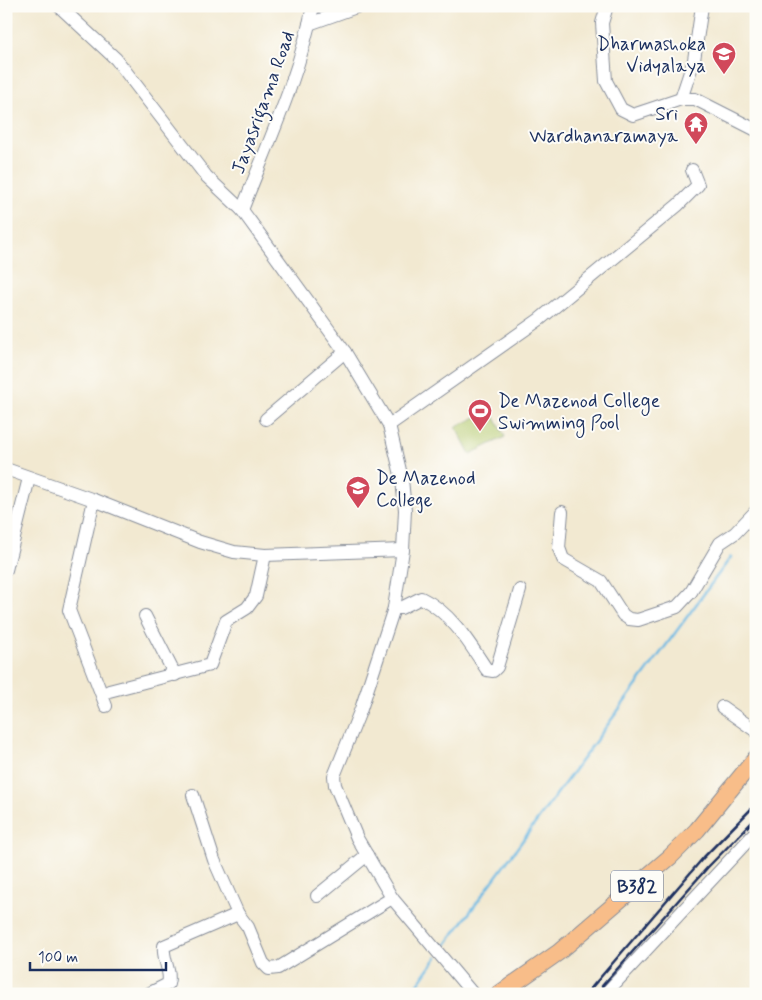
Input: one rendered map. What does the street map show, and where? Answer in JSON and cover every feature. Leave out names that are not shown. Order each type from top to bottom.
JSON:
[{"type":"main road","name":"B382","points":[[499,994],[559,952],[670,857],[697,830],[756,758]]},
{"type":"street","points":[[59,6],[116,59],[206,176],[242,210],[345,352],[389,425],[402,479],[404,550],[394,608],[361,709],[334,776],[338,793],[357,838],[392,898],[473,994]]},
{"type":"street","name":"Jayasrigama Road","points":[[242,210],[292,83],[310,24],[313,6]]},
{"type":"street","points":[[310,24],[359,6]]},
{"type":"street","points":[[607,6],[602,23],[606,81],[621,108],[633,115],[681,99],[695,99],[756,130]]},
{"type":"street","points":[[681,99],[694,60],[702,6]]},
{"type":"street","points":[[389,425],[540,319],[678,205],[698,185],[692,170]]},
{"type":"street","points":[[266,420],[345,352]]},
{"type":"street","points":[[6,469],[94,500],[200,542],[234,552],[264,555],[404,550]]},
{"type":"street","points":[[6,570],[29,478]]},
{"type":"street","points":[[94,500],[69,610],[106,706]]},
{"type":"street","points":[[562,512],[559,548],[562,559],[601,581],[623,615],[629,619],[638,620],[677,607],[691,592],[720,543],[735,533],[756,511]]},
{"type":"street","points":[[109,691],[210,665],[226,621],[247,608],[256,596],[264,555]]},
{"type":"street","points":[[394,608],[401,608],[421,598],[430,602],[464,633],[487,670],[493,672],[497,667],[520,590]]},
{"type":"street","points":[[145,616],[175,675]]},
{"type":"street","points":[[722,707],[756,731]]},
{"type":"street","points":[[193,795],[214,860],[238,914],[248,927],[263,963],[269,969],[278,968],[392,898]]},
{"type":"street","points":[[606,994],[753,840]]},
{"type":"street","points":[[316,896],[367,856]]},
{"type":"street","points":[[148,994],[168,984],[170,979],[163,952],[164,946],[238,914]]},
{"type":"green space","name":"De Mazenod College Swimming Pool","points":[[491,410],[505,437],[470,454],[456,427]]},
{"type":"waterway","points":[[442,950],[731,557]]},
{"type":"waterway","points":[[411,994],[437,957]]},
{"type":"railway","points":[[586,994],[704,857],[756,804]]},
{"type":"railway","points":[[602,986],[708,867],[756,818]]},
{"type":"place","name":"Dharmashoka Vidyalaya","points":[[724,75]]},
{"type":"place","name":"Sri Wardhanaramaya","points":[[696,145]]},
{"type":"place","name":"De Mazenod College Swimming Pool","points":[[480,432]]},
{"type":"place","name":"De Mazenod College","points":[[358,509]]}]
